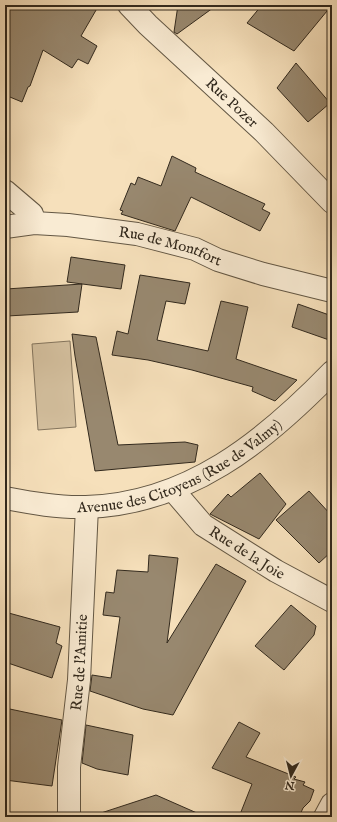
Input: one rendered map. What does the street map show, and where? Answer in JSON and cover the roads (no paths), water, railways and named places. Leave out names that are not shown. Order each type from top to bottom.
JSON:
[{"type":"street","name":"Rue Pozer","points":[[129,5],[148,25],[264,132],[332,202]]},
{"type":"street","points":[[5,191],[32,214],[34,223]]},
{"type":"street","name":"Rue de Montfort","points":[[5,227],[34,223],[108,229],[137,234],[195,249],[218,260],[263,274],[332,291]]},
{"type":"street","name":"Avenue des Citoyens (Rue de Valmy)","points":[[5,498],[46,505],[87,507],[138,501],[173,490],[200,479],[229,462],[299,405],[332,372]]},
{"type":"street","name":"Rue de la Joie","points":[[173,490],[203,525],[276,571],[332,601]]},
{"type":"street","name":"Rue de l'Amitie","points":[[69,817],[69,767],[79,680],[87,507]]},
{"type":"street","points":[[325,817],[332,804]]}]
